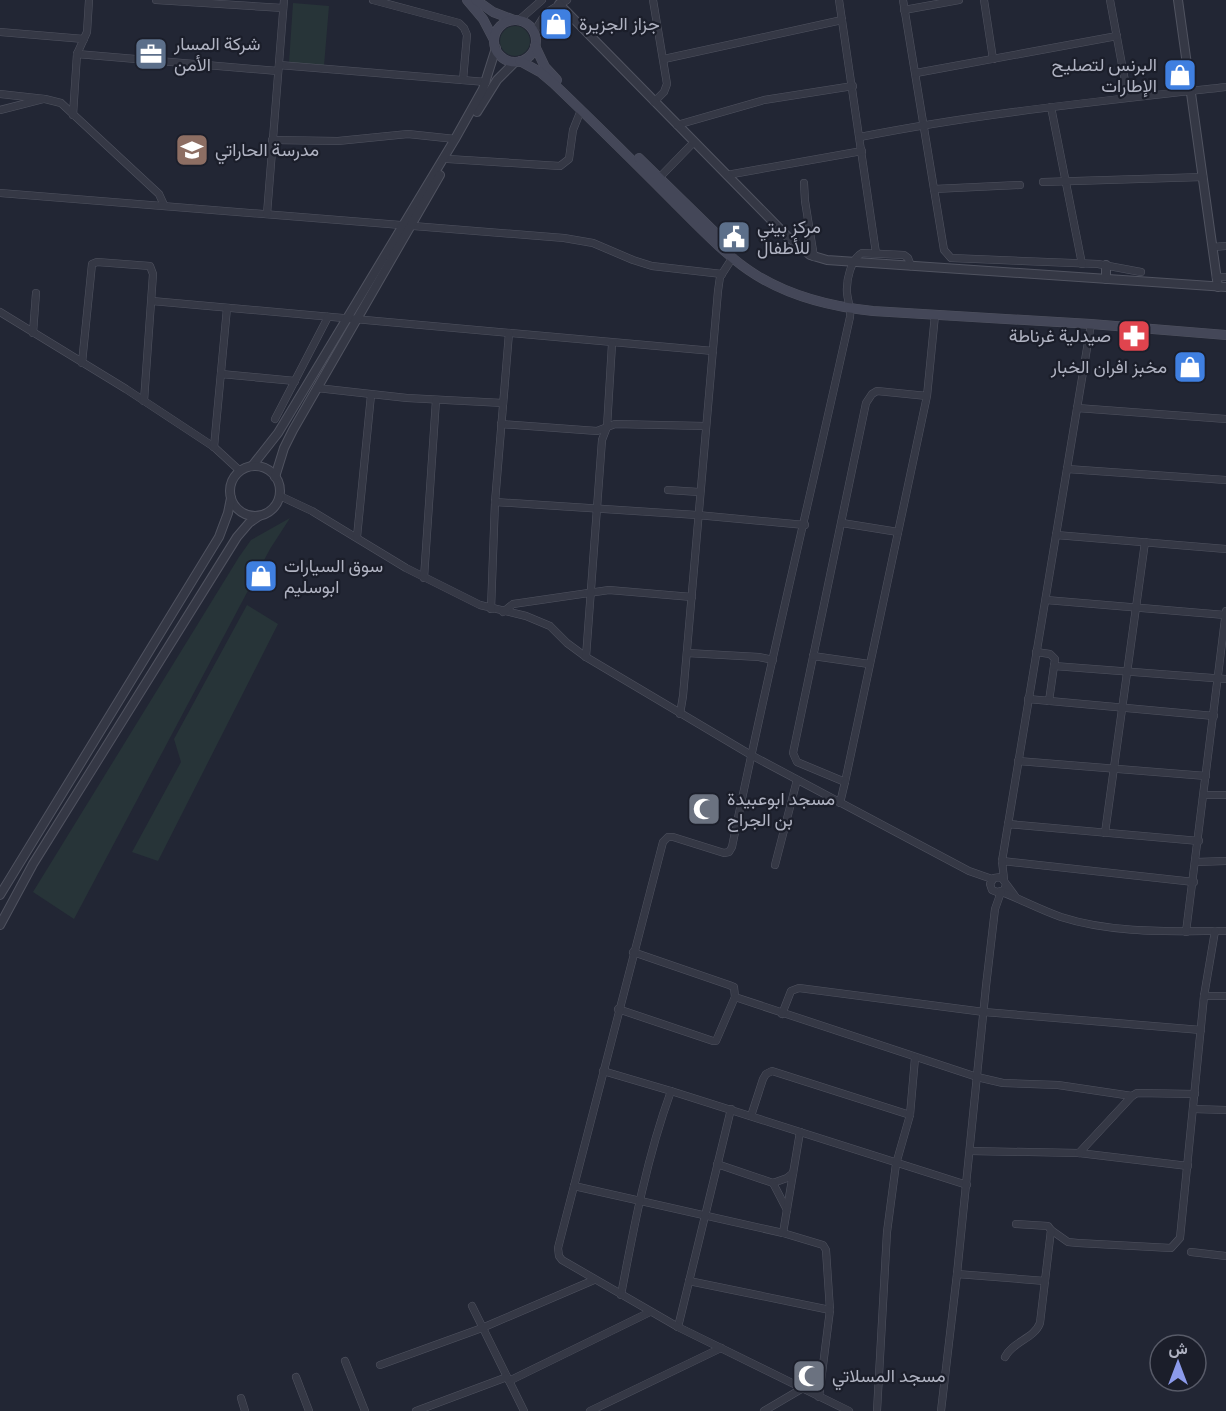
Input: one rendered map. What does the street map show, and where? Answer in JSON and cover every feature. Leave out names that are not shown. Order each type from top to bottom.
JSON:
[{"type":"main road","points":[[467,0],[483,19],[495,44],[506,59],[518,61],[540,72],[733,257],[755,274],[792,292],[851,309],[1226,335]]},
{"type":"main road","points":[[476,0],[493,12],[529,26],[534,32],[535,46],[541,60],[551,74],[765,278]]},
{"type":"main road","points":[[495,44],[496,32],[501,26],[508,21],[517,20]]},
{"type":"main road","points":[[518,61],[531,54],[535,46]]},
{"type":"street","points":[[73,115],[77,54],[87,32],[89,0]]},
{"type":"street","points":[[156,0],[284,4],[267,214]]},
{"type":"street","points":[[373,0],[459,23],[467,34],[463,80]]},
{"type":"street","points":[[517,20],[542,0]]},
{"type":"street","points":[[653,0],[667,84],[664,92],[654,102]]},
{"type":"street","points":[[839,0],[876,254]]},
{"type":"street","points":[[903,0],[944,250],[949,257],[1082,264],[1141,272]]},
{"type":"street","points":[[904,10],[959,0]]},
{"type":"street","points":[[984,0],[993,59]]},
{"type":"street","points":[[1110,0],[1128,97]]},
{"type":"street","points":[[534,32],[546,13],[563,2],[676,125],[791,240],[814,257],[854,262],[1222,287],[1213,247],[1178,0]]},
{"type":"street","points":[[664,58],[842,20]]},
{"type":"street","points":[[0,32],[84,39]]},
{"type":"street","points":[[916,73],[1117,36]]},
{"type":"street","points":[[0,895],[219,537],[228,513],[231,486],[240,471],[252,466],[278,433],[352,319],[407,225],[486,82],[495,44]]},
{"type":"street","points":[[77,54],[486,82]]},
{"type":"street","points":[[407,225],[492,87],[518,61]]},
{"type":"street","points":[[676,125],[764,100],[853,86]]},
{"type":"street","points":[[860,137],[924,124],[1128,97],[1226,87]]},
{"type":"street","points":[[0,94],[61,103],[159,194],[164,205]]},
{"type":"street","points":[[0,110],[45,99]]},
{"type":"street","points":[[1051,107],[1082,264]]},
{"type":"street","points":[[448,159],[560,166],[569,159],[573,130],[581,110]]},
{"type":"street","points":[[272,140],[338,141],[408,134],[455,139]]},
{"type":"street","points":[[659,178],[693,142]]},
{"type":"street","points":[[727,175],[862,151]]},
{"type":"street","points":[[1043,182],[1203,177]]},
{"type":"street","points":[[804,183],[814,257]]},
{"type":"street","points":[[934,189],[1020,185]]},
{"type":"street","points":[[0,193],[579,240],[652,266],[722,274]]},
{"type":"street","points":[[1213,247],[1226,246]]},
{"type":"street","points":[[849,1411],[650,1312],[594,1280],[559,1256],[558,1248],[618,1009],[664,840],[673,837],[724,853],[731,849],[805,525],[851,309],[847,284],[854,262],[860,254],[904,255],[911,266]]},
{"type":"street","points":[[680,714],[683,701],[699,492],[718,291],[722,274],[733,257]]},
{"type":"street","points":[[82,363],[92,264],[97,262],[150,266],[153,271],[152,301],[144,401]]},
{"type":"street","points":[[1106,266],[1106,279]]},
{"type":"street","points":[[33,333],[36,293]]},
{"type":"street","points":[[152,301],[612,344],[713,351]]},
{"type":"street","points":[[214,447],[227,308]]},
{"type":"street","points":[[0,312],[214,447],[240,471]]},
{"type":"street","points":[[840,803],[927,396],[935,315]]},
{"type":"street","points":[[275,419],[328,317]]},
{"type":"street","points":[[275,477],[287,440],[317,388],[352,319]]},
{"type":"street","points":[[941,1411],[995,909],[1003,887],[1002,861],[1090,324]]},
{"type":"street","points":[[491,609],[495,502],[509,333]]},
{"type":"street","points":[[586,657],[602,440],[607,427],[612,344]]},
{"type":"street","points":[[221,374],[295,381]]},
{"type":"street","points":[[317,388],[371,395],[503,403]]},
{"type":"street","points":[[845,782],[797,762],[793,757],[813,656],[868,398],[882,391],[927,396]]},
{"type":"street","points":[[357,537],[371,395]]},
{"type":"street","points":[[424,578],[436,400]]},
{"type":"street","points":[[1077,408],[1226,419]]},
{"type":"street","points":[[501,424],[597,431],[615,424],[705,426]]},
{"type":"street","points":[[0,925],[33,864],[237,537],[249,523],[272,509],[279,496],[279,486],[275,477],[268,470],[252,466]]},
{"type":"street","points":[[1067,470],[1226,480]]},
{"type":"street","points":[[668,489],[699,492]]},
{"type":"street","points":[[279,496],[304,506],[424,578],[491,609],[526,616],[550,626],[586,657],[751,755],[969,871],[991,888],[1003,887]]},
{"type":"street","points":[[231,498],[239,510],[252,516],[259,516]]},
{"type":"street","points":[[495,502],[698,515],[805,525]]},
{"type":"street","points":[[842,523],[898,532]]},
{"type":"street","points":[[1056,535],[1226,549]]},
{"type":"street","points":[[1105,832],[1145,542]]},
{"type":"street","points":[[503,612],[513,604],[591,591],[619,590],[692,597]]},
{"type":"street","points":[[1046,600],[1225,615]]},
{"type":"street","points":[[1186,932],[1214,716],[1222,679],[1226,611]]},
{"type":"street","points":[[1036,652],[1052,655],[1055,658],[1049,701]]},
{"type":"street","points":[[687,653],[759,657],[773,660]]},
{"type":"street","points":[[813,656],[869,664]]},
{"type":"street","points":[[1054,666],[1222,679]]},
{"type":"street","points":[[1028,699],[1214,716]]},
{"type":"street","points":[[1018,761],[1206,776]]},
{"type":"street","points":[[775,865],[797,780]]},
{"type":"street","points":[[1204,795],[1226,795]]},
{"type":"street","points":[[1008,824],[1199,841]]},
{"type":"street","points":[[995,909],[991,888],[993,878],[1002,861]]},
{"type":"street","points":[[1002,861],[1194,882]]},
{"type":"street","points":[[1196,862],[1226,861]]},
{"type":"street","points":[[969,871],[993,878],[1001,877],[1003,887],[1016,897],[1061,917],[1089,924],[1186,932],[1226,932]]},
{"type":"street","points":[[1016,1224],[1043,1224],[1068,1242],[1171,1248],[1180,1238],[1204,996],[1215,931]]},
{"type":"street","points":[[618,1009],[716,1041],[735,997],[734,987],[633,952]]},
{"type":"street","points":[[782,1014],[791,991],[799,988],[984,1012],[1201,1030]]},
{"type":"street","points":[[1204,996],[1226,996]]},
{"type":"street","points":[[735,997],[915,1058],[1003,1083],[1058,1085],[1132,1096],[1143,1093],[1195,1094]]},
{"type":"street","points":[[877,1411],[887,1232],[896,1164],[910,1115],[915,1058]]},
{"type":"street","points":[[603,1071],[731,1109],[967,1185]]},
{"type":"street","points":[[751,1116],[763,1079],[772,1071],[910,1115]]},
{"type":"street","points":[[621,1295],[639,1201],[671,1091]]},
{"type":"street","points":[[1079,1153],[1132,1096]]},
{"type":"street","points":[[678,1327],[731,1109]]},
{"type":"street","points":[[1193,1109],[1226,1110]]},
{"type":"street","points":[[783,1233],[800,1132]]},
{"type":"street","points":[[970,1151],[1079,1153],[1188,1166]]},
{"type":"street","points":[[717,1164],[773,1183],[793,1173]]},
{"type":"street","points":[[773,1183],[787,1210]]},
{"type":"street","points":[[574,1186],[783,1233],[823,1245],[826,1250],[830,1310],[819,1397]]},
{"type":"street","points":[[1005,1357],[1016,1343],[1038,1328],[1051,1230]]},
{"type":"street","points":[[1191,1252],[1226,1256]]},
{"type":"street","points":[[957,1274],[1045,1281]]},
{"type":"street","points":[[380,1365],[482,1328],[594,1280]]},
{"type":"street","points":[[689,1281],[830,1310]]},
{"type":"street","points":[[472,1306],[524,1411]]},
{"type":"street","points":[[416,1411],[508,1379],[650,1312]]},
{"type":"street","points":[[590,1411],[721,1348]]},
{"type":"street","points":[[345,1361],[365,1411]]},
{"type":"street","points":[[296,1377],[309,1411]]},
{"type":"street","points":[[767,1410],[803,1388]]},
{"type":"street","points":[[241,1398],[245,1411]]},
{"type":"shaded area","points":[[293,3],[329,6],[324,66],[289,63]]},
{"type":"shaded area","points":[[515,26],[526,30],[530,41],[526,52],[515,56],[504,52],[500,41],[504,30]]},
{"type":"shaded area","points":[[290,518],[270,549],[74,919],[33,892],[239,557],[251,540]]},
{"type":"shaded area","points":[[247,605],[278,624],[158,861],[132,852],[181,762],[174,739]]},
{"type":"place","name":"جزاز الجزيرة","points":[[556,24]]},
{"type":"place","name":"شركة المسار الأمن","points":[[151,54]]},
{"type":"place","name":"البرنس لتصليح الإطارات","points":[[1180,75]]},
{"type":"place","name":"مدرسة الحاراتي","points":[[192,150]]},
{"type":"place","name":"مركز بيتي للأطفال","points":[[734,237]]},
{"type":"place","name":"صيدلية غرناطة","points":[[1134,336]]},
{"type":"place","name":"مخبز افران الخبار","points":[[1190,367]]},
{"type":"place","name":"سوق السيارات ابوسليم","points":[[261,576]]},
{"type":"place","name":"مسجد ابوعبيدة بن الجراح","points":[[704,809]]},
{"type":"place","name":"مسجد المسلاتي","points":[[809,1376]]}]
